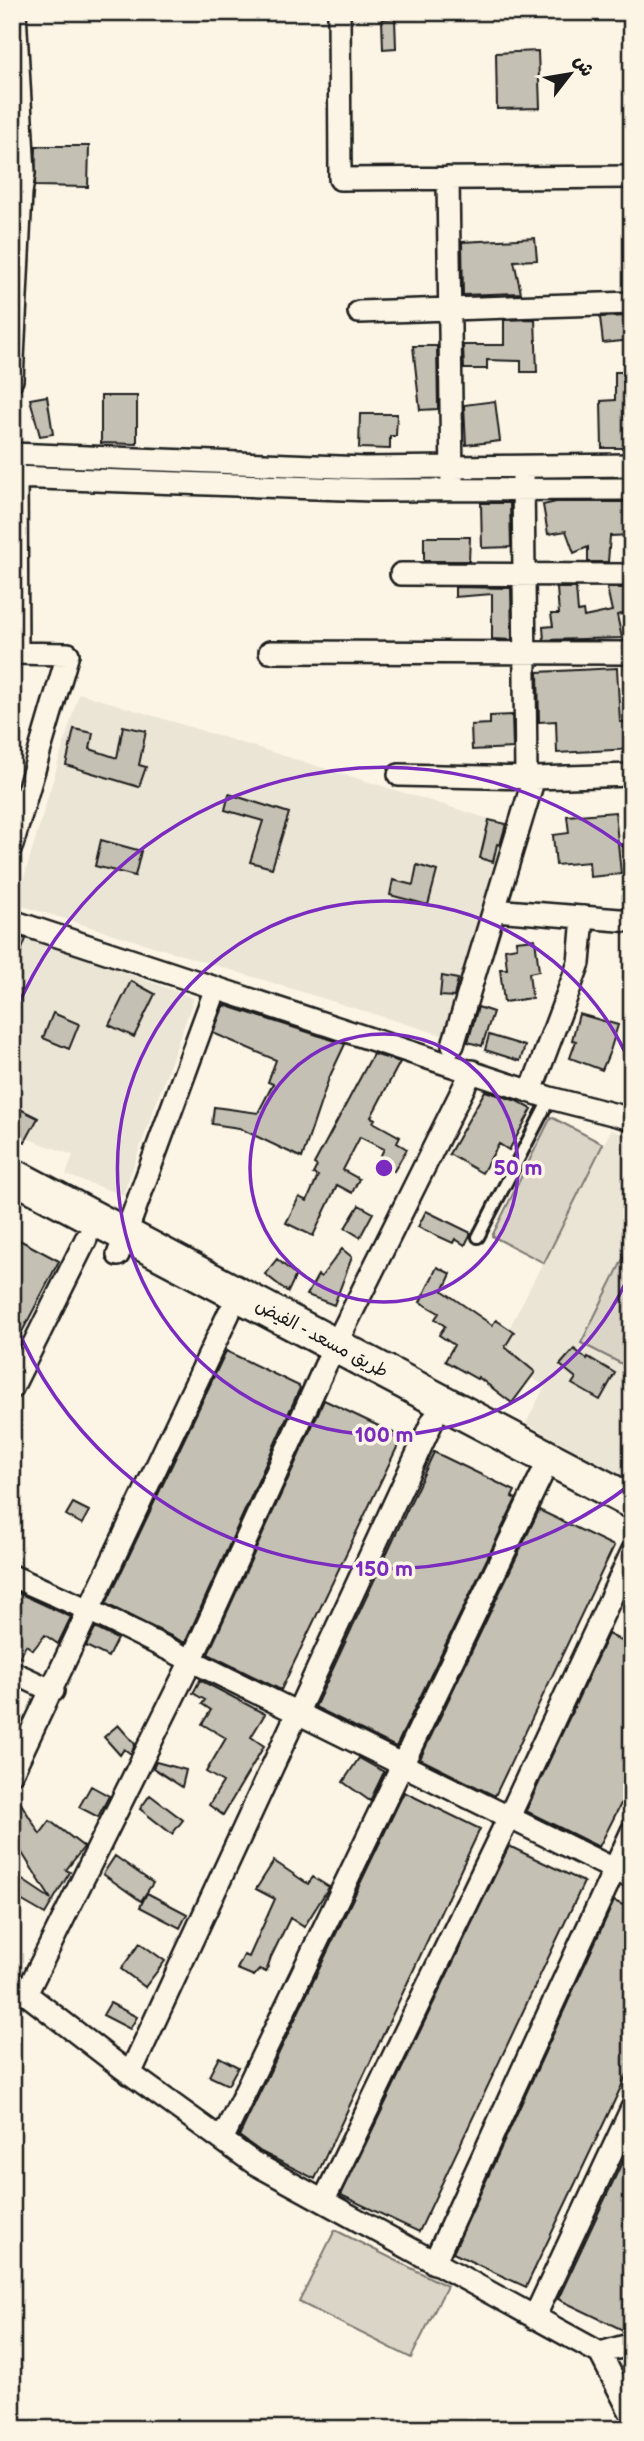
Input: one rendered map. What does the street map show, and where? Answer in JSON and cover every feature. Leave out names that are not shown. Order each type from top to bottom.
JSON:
[{"type":"main road","name":"طريق مسعد - الفيض","points":[[12,1175],[229,1313],[331,1355],[433,1420],[632,1523]]},
{"type":"main road","name":"طريق مسعد - الفيض","points":[[12,1200],[86,1238],[122,1245],[331,1355],[632,1502]]},
{"type":"street","points":[[12,380],[24,173],[15,12]]},
{"type":"street","points":[[339,12],[340,178],[632,177]]},
{"type":"street","points":[[448,178],[453,489]]},
{"type":"street","points":[[359,312],[632,303]]},
{"type":"street","points":[[12,454],[364,468],[632,465]]},
{"type":"street","points":[[453,1045],[530,778],[524,653],[522,467]]},
{"type":"street","points":[[12,845],[68,654],[15,653],[13,473],[372,490],[632,489]]},
{"type":"street","points":[[401,574],[632,575]]},
{"type":"street","points":[[270,652],[632,653]]},
{"type":"street","points":[[399,775],[530,778],[632,775]]},
{"type":"street","points":[[494,910],[632,921]]},
{"type":"street","points":[[541,1095],[579,963],[583,917]]},
{"type":"street","points":[[12,921],[541,1095],[632,1119]]},
{"type":"street","points":[[122,1245],[216,988]]},
{"type":"street","points":[[472,1071],[331,1355],[191,1661],[19,1989],[130,2074],[254,2163],[600,2353],[632,2415]]},
{"type":"street","points":[[12,1388],[86,1238]]},
{"type":"street","points":[[12,1773],[229,1313]]},
{"type":"street","points":[[130,2074],[433,1420]]},
{"type":"street","points":[[222,2140],[541,1476]]},
{"type":"street","points":[[324,2200],[509,1817],[632,1552]]},
{"type":"street","points":[[12,1576],[89,1611],[623,1873]]},
{"type":"street","points":[[12,1671],[53,1691]]},
{"type":"street","points":[[434,2263],[623,1873],[632,1831]]},
{"type":"street","points":[[534,2318],[632,2108]]},
{"type":"street","points":[[600,2353],[632,2344]]},
{"type":"lane","points":[[478,1237],[541,1095]]},
{"type":"shaded area","points":[[79,693],[509,825],[445,1036],[16,904]]},
{"type":"shaded area","points":[[13,931],[194,998],[123,1195],[66,1175],[73,1155],[12,1133]]},
{"type":"shaded area","points":[[551,1117],[603,1144],[544,1263],[492,1236]]},
{"type":"shaded area","points":[[611,1130],[632,1137],[632,1481],[526,1423],[545,1386],[495,1356]]},
{"type":"shaded area","points":[[632,1241],[632,1369],[581,1343]]},
{"type":"shaded area","points":[[335,2230],[447,2286],[411,2358],[299,2302]]},
{"type":"building","points":[[395,18],[396,48],[383,49],[382,19]]},
{"type":"building","points":[[538,51],[540,108],[497,109],[496,53]]},
{"type":"building","points":[[36,146],[89,146],[88,187],[35,186]]},
{"type":"building","points":[[535,238],[537,260],[514,261],[521,293],[463,295],[462,242]]},
{"type":"building","points":[[630,316],[632,340],[603,343],[600,317]]},
{"type":"building","points":[[535,319],[537,372],[521,372],[521,361],[487,360],[487,369],[464,369],[463,345],[504,345],[504,320]]},
{"type":"building","points":[[413,346],[437,346],[438,409],[420,410]]},
{"type":"building","points":[[615,372],[629,372],[631,448],[602,448],[601,401],[615,400]]},
{"type":"building","points":[[47,396],[53,434],[40,436],[30,399]]},
{"type":"building","points":[[101,396],[137,396],[137,444],[101,443]]},
{"type":"building","points":[[495,401],[500,441],[466,445],[464,405]]},
{"type":"building","points":[[360,414],[397,414],[396,436],[390,436],[390,449],[359,448]]},
{"type":"building","points":[[556,502],[632,502],[632,535],[610,536],[608,562],[588,562],[588,547],[574,553],[566,531],[548,534],[543,505]]},
{"type":"building","points":[[481,503],[510,503],[511,547],[482,548]]},
{"type":"building","points":[[424,537],[470,537],[469,561],[424,561]]},
{"type":"building","points":[[455,587],[511,588],[512,640],[492,639],[492,594],[455,597]]},
{"type":"building","points":[[557,588],[576,588],[578,612],[583,611],[584,617],[612,611],[607,588],[632,588],[632,612],[617,615],[622,638],[544,640],[543,627],[553,626],[551,614],[559,614]]},
{"type":"building","points":[[617,668],[620,722],[632,721],[632,749],[557,753],[556,721],[539,722],[538,672]]},
{"type":"building","points":[[512,715],[513,748],[472,750],[471,725],[490,724],[490,716]]},
{"type":"building","points":[[123,726],[146,731],[139,765],[146,767],[139,787],[66,765],[74,729],[93,733],[90,749],[117,758]]},
{"type":"building","points":[[229,794],[289,813],[272,868],[250,862],[263,821],[225,810]]},
{"type":"building","points":[[615,812],[621,874],[590,877],[589,862],[556,865],[553,835],[569,833],[567,816]]},
{"type":"building","points":[[489,820],[506,824],[493,862],[480,858]]},
{"type":"building","points":[[101,840],[141,851],[135,876],[95,866]]},
{"type":"building","points":[[417,865],[437,871],[428,905],[390,895],[393,880],[413,885]]},
{"type":"building","points":[[12,935],[26,939],[13,972],[12,971]]},
{"type":"building","points":[[535,939],[539,971],[529,973],[532,998],[504,1002],[500,969],[507,969],[505,949],[517,947],[516,941]]},
{"type":"building","points":[[442,976],[458,979],[454,997],[440,996]]},
{"type":"building","points":[[131,981],[155,994],[134,1037],[109,1025]]},
{"type":"building","points":[[224,1005],[345,1044],[329,1078],[302,1158],[239,1128],[212,1124],[214,1107],[258,1113],[273,1084],[268,1082],[276,1060],[213,1033]]},
{"type":"building","points":[[478,1007],[493,1012],[482,1046],[468,1042]]},
{"type":"building","points":[[53,1013],[79,1024],[69,1049],[43,1038]]},
{"type":"building","points":[[579,1014],[618,1025],[602,1070],[570,1058],[576,1041],[572,1040]]},
{"type":"building","points":[[489,1035],[525,1046],[520,1061],[485,1050]]},
{"type":"building","points":[[373,1054],[400,1062],[371,1117],[375,1119],[373,1122],[400,1137],[397,1143],[407,1149],[394,1171],[377,1163],[384,1149],[360,1137],[343,1170],[359,1179],[352,1193],[337,1185],[313,1236],[286,1223],[299,1197],[307,1201],[318,1176],[313,1174],[317,1166],[314,1164]]},
{"type":"building","points":[[485,1091],[517,1101],[532,1109],[509,1150],[499,1144],[482,1173],[449,1154]]},
{"type":"building","points":[[12,1105],[38,1118],[25,1142],[12,1135]]},
{"type":"building","points":[[359,1205],[373,1213],[360,1237],[345,1228]]},
{"type":"building","points":[[426,1211],[471,1233],[465,1245],[455,1239],[453,1243],[418,1227]]},
{"type":"building","points":[[12,1236],[59,1261],[12,1351]]},
{"type":"building","points":[[342,1249],[352,1257],[334,1305],[307,1295],[318,1275],[321,1277]]},
{"type":"building","points":[[277,1259],[296,1275],[288,1292],[265,1274]]},
{"type":"building","points":[[437,1267],[451,1274],[443,1291],[492,1325],[496,1320],[514,1332],[505,1347],[535,1372],[512,1403],[478,1377],[477,1379],[445,1361],[454,1345],[439,1335],[445,1326],[435,1319],[439,1313],[420,1302]]},
{"type":"building","points":[[574,1349],[615,1373],[600,1400],[572,1384],[576,1378],[560,1365]]},
{"type":"building","points":[[226,1351],[300,1388],[185,1643],[106,1604]]},
{"type":"building","points":[[324,1400],[402,1437],[281,1690],[208,1654]]},
{"type":"building","points":[[434,1452],[515,1491],[512,1497],[516,1499],[396,1747],[315,1707]]},
{"type":"building","points":[[73,1503],[89,1511],[82,1524],[66,1515]]},
{"type":"building","points":[[539,1510],[614,1546],[495,1796],[420,1759]]},
{"type":"building","points":[[12,1590],[71,1617],[58,1644],[45,1635],[33,1650],[26,1645],[18,1660],[12,1659]]},
{"type":"building","points":[[95,1628],[117,1639],[108,1657],[86,1646]]},
{"type":"building","points":[[608,1634],[632,1646],[632,1782],[599,1847],[526,1811]]},
{"type":"building","points":[[200,1680],[265,1714],[251,1737],[264,1746],[223,1815],[209,1805],[223,1782],[206,1772],[226,1738],[202,1724],[211,1710],[202,1704],[205,1700],[193,1693]]},
{"type":"building","points":[[118,1725],[135,1744],[131,1754],[124,1749],[120,1755],[104,1737]]},
{"type":"building","points":[[359,1758],[384,1772],[370,1801],[343,1782]]},
{"type":"building","points":[[156,1762],[186,1770],[182,1787],[153,1768]]},
{"type":"building","points":[[91,1786],[109,1796],[98,1817],[79,1807]]},
{"type":"building","points":[[12,1789],[40,1834],[50,1821],[84,1847],[66,1870],[70,1872],[45,1914],[12,1895],[12,1873],[51,1899],[12,1837]]},
{"type":"building","points":[[404,1792],[480,1829],[315,2179],[261,2152],[239,2136]]},
{"type":"building","points":[[150,1795],[183,1820],[172,1834],[140,1809]]},
{"type":"building","points":[[509,1846],[584,1882],[419,2232],[341,2195]]},
{"type":"building","points":[[115,1856],[153,1883],[141,1901],[103,1874]]},
{"type":"building","points":[[274,1861],[308,1884],[313,1877],[329,1887],[304,1927],[290,1918],[266,1972],[260,1969],[254,1976],[237,1969],[244,1955],[249,1957],[275,1899],[256,1889]]},
{"type":"building","points":[[147,1893],[187,1914],[180,1928],[140,1907]]},
{"type":"building","points":[[614,1901],[632,1909],[632,2064],[526,2287],[453,2253]]},
{"type":"building","points":[[140,1943],[165,1961],[145,1987],[121,1969]]},
{"type":"building","points":[[110,2003],[137,2017],[130,2029],[103,2015]]},
{"type":"building","points":[[219,2057],[238,2067],[228,2085],[209,2076]]},
{"type":"building","points":[[632,2141],[632,2331],[627,2332],[558,2299]]}]
